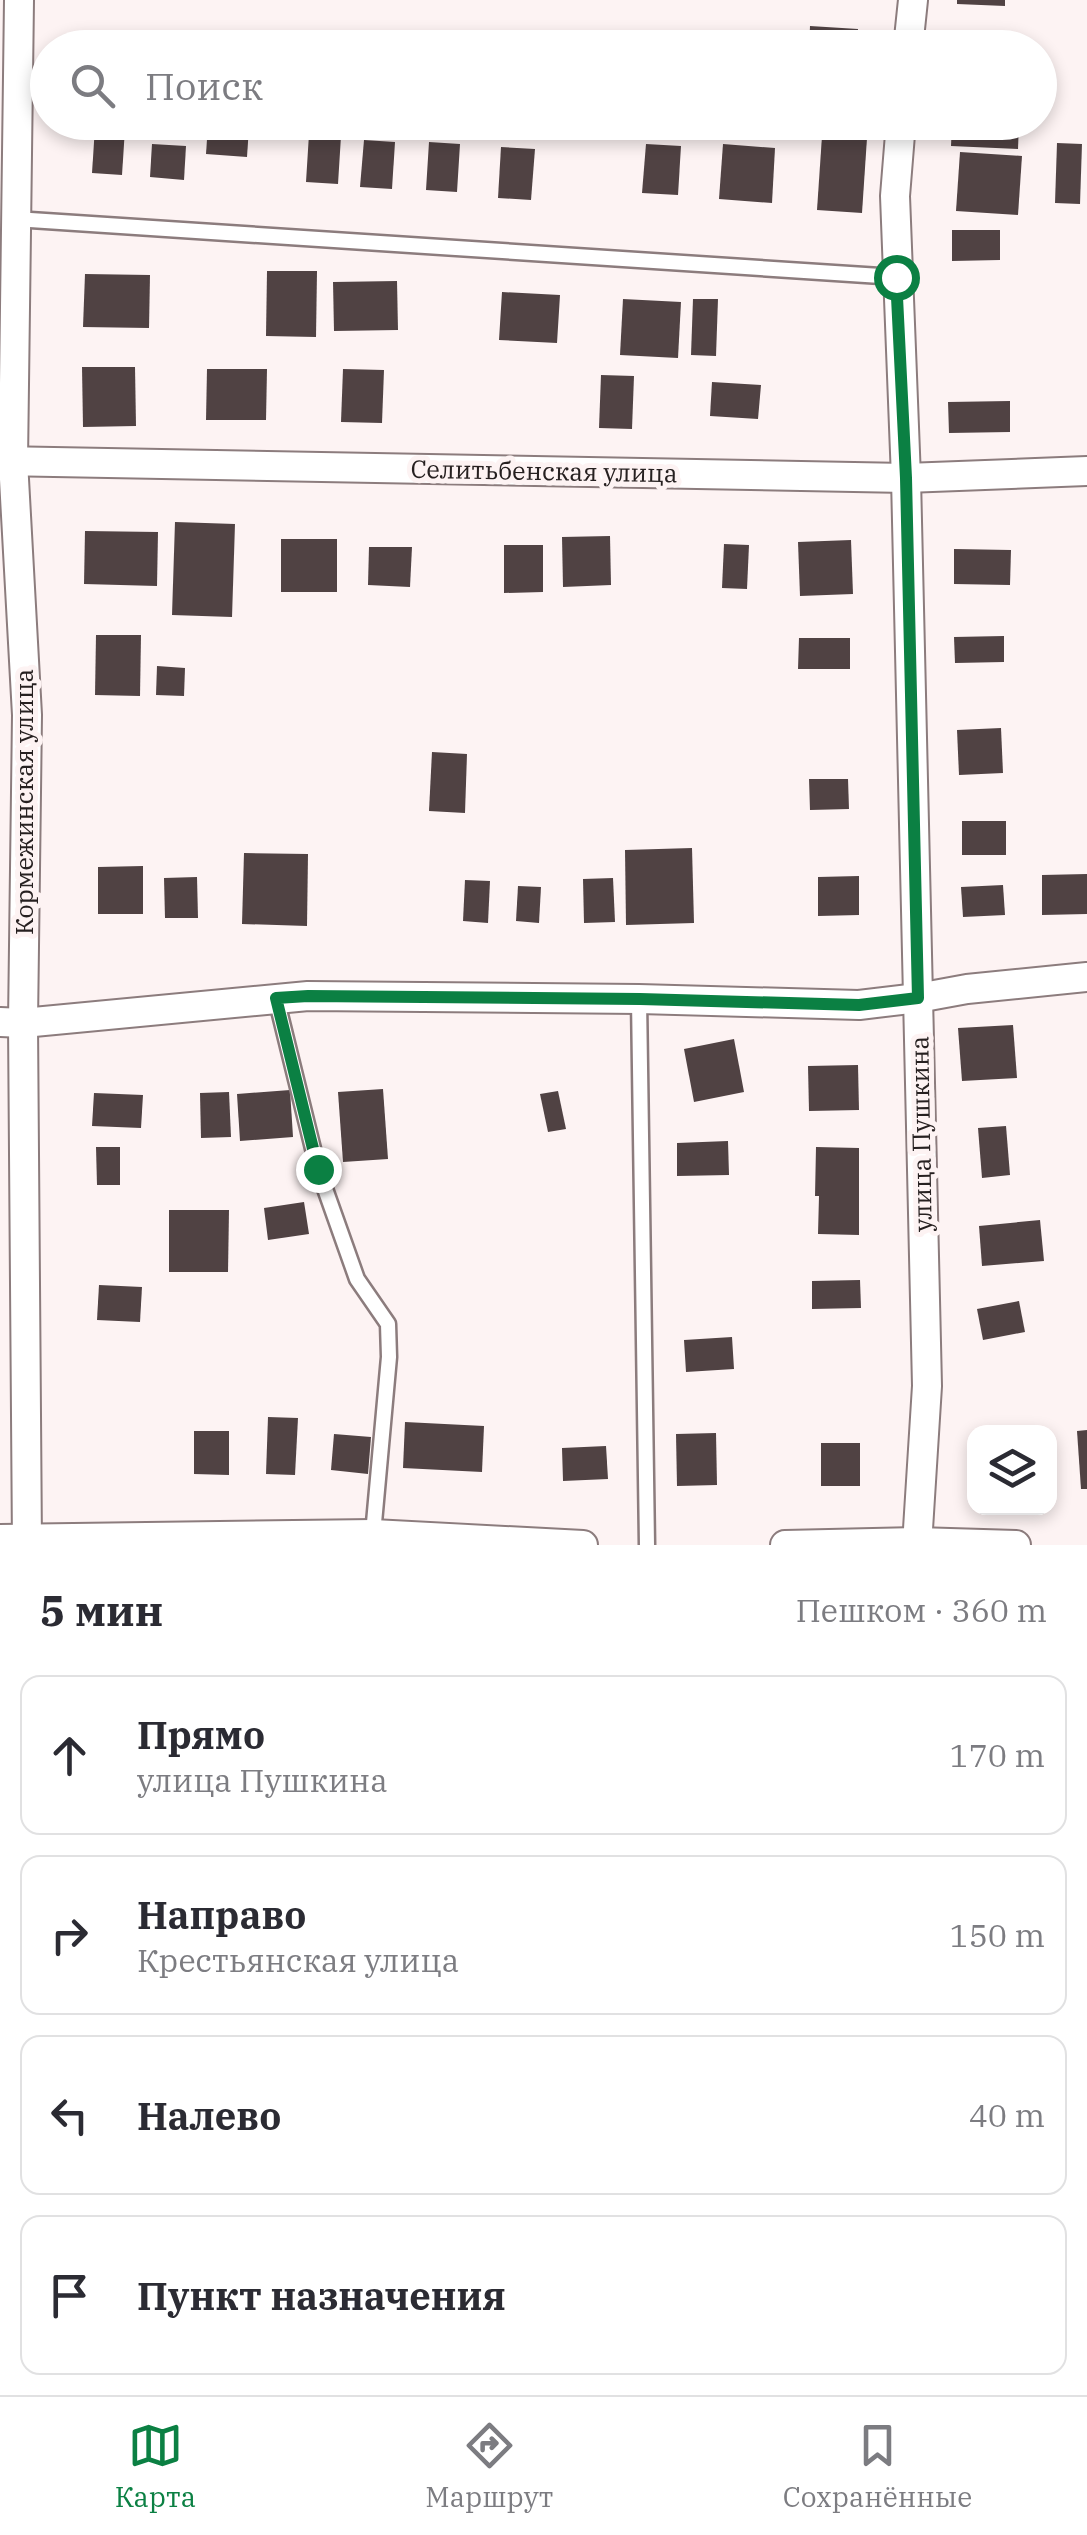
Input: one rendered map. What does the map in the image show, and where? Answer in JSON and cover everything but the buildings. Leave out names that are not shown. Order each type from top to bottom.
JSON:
[{"type":"street","name":"Кормежинская улица","points":[[18,1541],[12,1023],[27,715],[6,461],[19,0]]},
{"type":"street","points":[[910,30],[913,0]]},
{"type":"street","name":"улица Пушкина","points":[[899,140],[894,196],[906,478],[926,1386],[917,1543]]},
{"type":"street","name":"Селитьбенская улица","points":[[6,461],[906,478],[1087,472]]},
{"type":"street","points":[[12,1023],[327,996],[859,1005],[1087,976]]},
{"type":"street","points":[[18,1541],[372,1534],[583,1545]]},
{"type":"street","points":[[784,1545],[1016,1545]]},
{"type":"lane","points":[[15,219],[896,277]]},
{"type":"lane","points":[[276,998],[318,1169],[357,1278],[388,1324],[389,1357],[372,1534]]},
{"type":"lane","points":[[640,999],[647,1545]]},
{"type":"route","points":[[318,1169],[276,998],[640,999],[859,1005],[918,998],[906,478],[896,277]]}]
